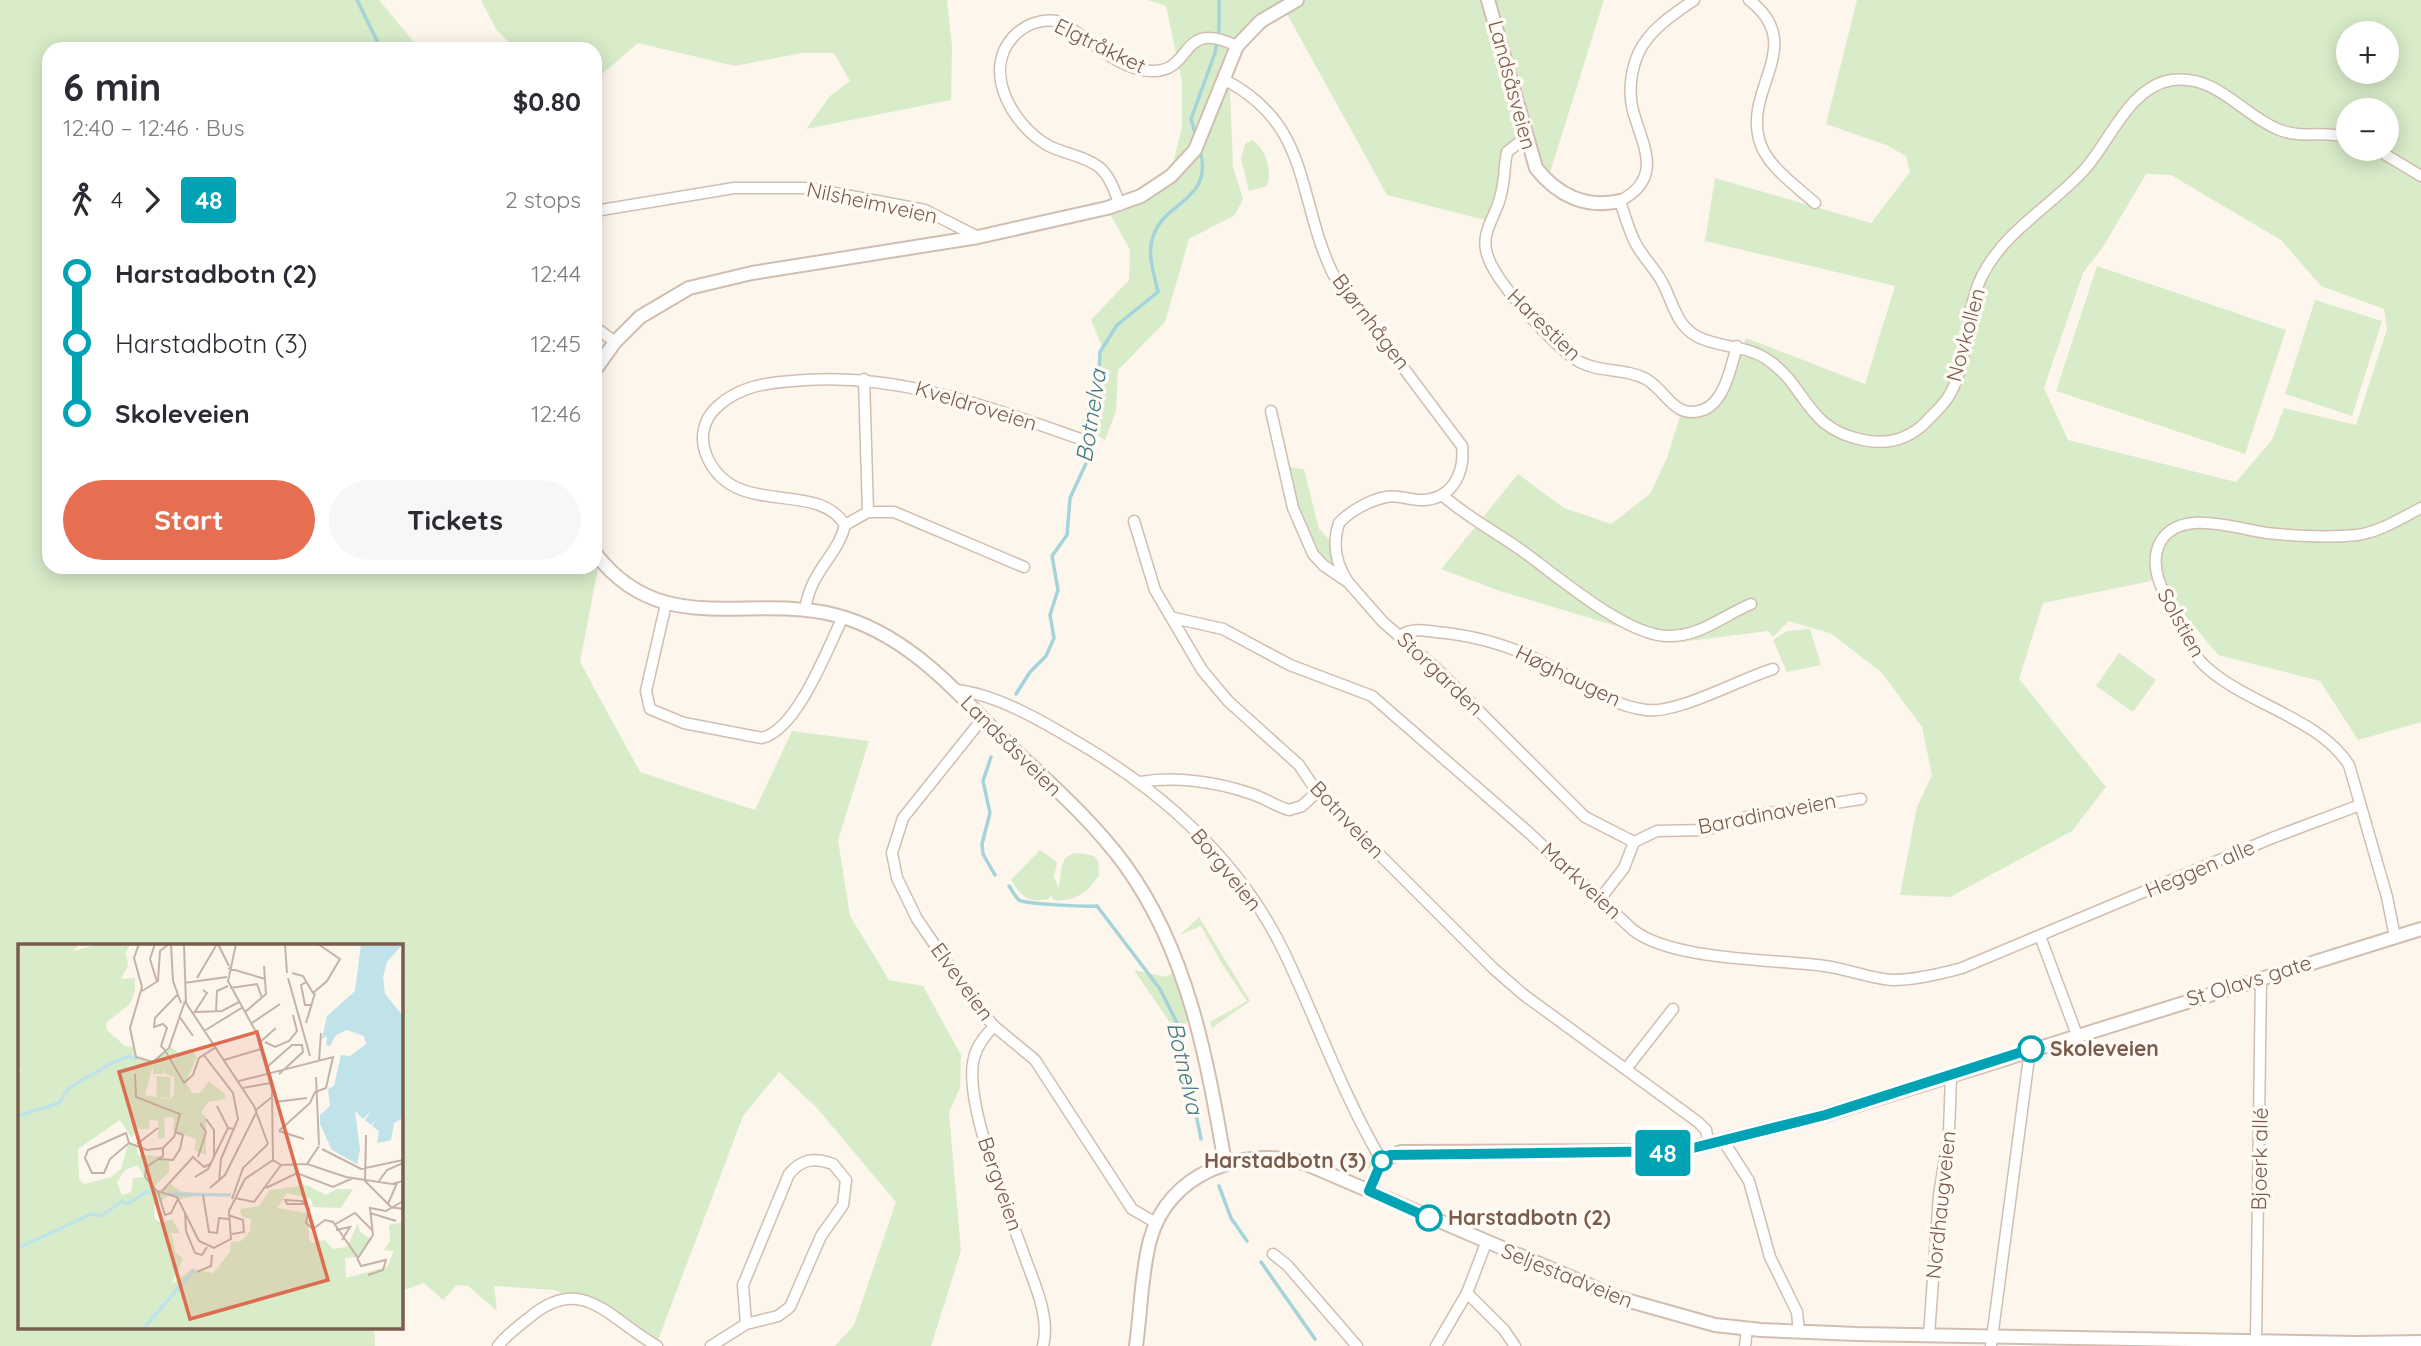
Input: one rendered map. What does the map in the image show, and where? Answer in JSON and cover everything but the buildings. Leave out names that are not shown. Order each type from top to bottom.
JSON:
[{"type":"street","points":[[602,360],[615,342],[656,305],[689,288],[716,280],[978,237],[1120,205],[1157,187],[1191,156],[1207,126],[1237,46],[1261,21],[1297,0]]},
{"type":"street","name":"Landsåsveien","points":[[1488,0],[1525,138],[1536,169],[1560,192],[1595,203],[1620,201]]},
{"type":"street","points":[[1620,201],[1638,188],[1648,159],[1631,96],[1631,82],[1639,51],[1656,29],[1694,0]]},
{"type":"street","points":[[1749,0],[1763,12],[1775,38],[1774,54],[1758,111],[1759,141],[1779,169],[1815,202]]},
{"type":"street","name":"Elgtråkket","points":[[1120,205],[1102,169],[1051,147],[1022,122],[1009,104],[1000,68],[1009,42],[1027,26],[1040,21],[1058,21],[1127,64],[1154,72],[1172,66],[1200,38],[1213,37],[1237,46]]},
{"type":"street","name":"Bjørnhågen","points":[[1223,79],[1242,88],[1264,107],[1288,137],[1323,253],[1333,274],[1456,434],[1462,446],[1463,465],[1454,484],[1442,495]]},
{"type":"street","name":"Novkollen","points":[[1620,201],[1636,246],[1660,279],[1682,324],[1704,340],[1737,346],[1758,354],[1774,365],[1815,416],[1830,428],[1874,442],[1904,438],[1918,429],[1951,393],[1974,296],[1993,259],[2014,233],[2087,167],[2146,91],[2173,80],[2202,83],[2280,130],[2336,137]]},
{"type":"street","name":"Harestien","points":[[1525,138],[1507,152],[1501,197],[1486,230],[1487,255],[1509,293],[1569,354],[1591,366],[1645,378],[1673,405],[1688,412],[1705,409],[1718,397],[1737,346]]},
{"type":"street","points":[[2396,161],[2421,176]]},
{"type":"street","name":"Nilsheimveien","points":[[602,210],[734,188],[808,188],[925,210],[978,237]]},
{"type":"street","points":[[602,332],[615,342]]},
{"type":"street","points":[[864,379],[868,512]]},
{"type":"street","name":"Kveldroveien","points":[[845,525],[841,518],[822,506],[735,488],[713,468],[707,457],[703,435],[708,417],[738,392],[754,386],[802,380],[864,379],[937,391],[1086,441]]},
{"type":"street","name":"Storgarden","points":[[1270,411],[1289,494],[1305,540],[1322,565],[1348,582],[1383,622],[1585,817],[1634,842]]},
{"type":"street","points":[[1348,582],[1338,563],[1335,538],[1345,517],[1384,498],[1425,500],[1442,495],[1466,516],[1520,549],[1577,594],[1648,632],[1667,636],[1700,630],[1751,604]]},
{"type":"street","name":"Solstien","points":[[2395,937],[2387,897],[2349,765],[2336,747],[2201,662],[2185,626],[2163,594],[2156,555],[2164,536],[2188,524],[2221,525],[2267,533],[2343,536],[2381,528],[2421,508]]},
{"type":"street","points":[[805,610],[808,590],[843,535],[845,525],[868,512],[883,510],[902,514],[1024,567]]},
{"type":"street","name":"Botnveien","points":[[1134,521],[1155,590],[1214,687],[1280,745],[1299,765],[1317,792],[1494,969],[1539,1007],[1703,1126],[1709,1145]]},
{"type":"street","name":"Landsåsveien","points":[[602,561],[619,579],[666,604],[705,610],[805,610],[844,617],[900,646],[956,690],[1123,862],[1154,910],[1189,990],[1225,1163]]},
{"type":"street","points":[[666,604],[646,691],[647,706],[657,714],[729,733],[762,738],[783,727],[809,685],[844,617]]},
{"type":"street","name":"Markveien","points":[[1174,618],[1223,629],[1290,664],[1372,696],[1640,935],[1659,944],[1703,953],[1827,966],[1884,979],[1912,978],[1962,968],[2040,936]]},
{"type":"street","name":"Høghaugen","points":[[1400,636],[1418,630],[1434,631],[1504,646],[1533,658],[1610,699],[1647,710],[1685,703],[1773,669]]},
{"type":"street","name":"Borgveien","points":[[956,690],[976,694],[1062,733],[1141,782],[1177,811],[1226,864],[1282,947],[1356,1112],[1382,1161]]},
{"type":"street","name":"Elveveien","points":[[983,718],[903,818],[892,853],[897,878],[912,910],[993,1026],[1035,1060],[1132,1209],[1156,1223]]},
{"type":"street","points":[[1141,782],[1156,779],[1223,786],[1249,792],[1289,810],[1302,806],[1317,792]]},
{"type":"street","name":"Baradinaveien","points":[[1634,842],[1657,831],[1706,830],[1750,816],[1861,799]]},
{"type":"street","name":"Heggen alle","points":[[2040,936],[2272,838],[2360,805]]},
{"type":"street","points":[[1600,899],[1624,868],[1634,842]]},
{"type":"street","name":"St Olavs gate","points":[[1382,1161],[1401,1152],[1662,1153],[1724,1142],[1825,1115],[2260,977],[2421,929]]},
{"type":"street","points":[[2040,936],[2077,1035]]},
{"type":"street","name":"Bjoerk allé","points":[[2256,1340],[2260,977]]},
{"type":"street","points":[[1626,1069],[1673,1009]]},
{"type":"street","name":"Bergveien","points":[[993,1026],[979,1044],[974,1058],[971,1086],[974,1104],[1034,1282],[1045,1325],[1044,1346]]},
{"type":"street","points":[[1992,1341],[2030,1050]]},
{"type":"street","name":"Nordhaugveien","points":[[1929,1335],[1940,1195],[1949,1132],[1951,1075]]},
{"type":"street","points":[[1724,1142],[1744,1170],[1761,1216],[1770,1257],[1797,1312],[1799,1332]]},
{"type":"street","name":"Seljestadveien","points":[[1156,1223],[1186,1184],[1225,1163],[1258,1157],[1291,1159],[1486,1243],[1646,1307],[1694,1321],[1747,1329],[1929,1335],[1992,1341],[2256,1340],[2322,1344],[2421,1342]]},
{"type":"street","points":[[711,1346],[746,1324],[778,1316],[790,1307],[821,1236],[843,1205],[846,1180],[833,1164],[808,1160],[797,1165],[789,1174],[743,1285],[746,1324]]},
{"type":"street","points":[[1369,1191],[1382,1161]]},
{"type":"street","points":[[1136,1346],[1148,1253],[1156,1223]]},
{"type":"street","points":[[1436,1346],[1467,1293],[1486,1243]]},
{"type":"street","points":[[1273,1254],[1287,1265],[1357,1346]]},
{"type":"street","points":[[1467,1293],[1495,1320],[1516,1346]]},
{"type":"street","points":[[498,1346],[539,1309],[553,1300],[568,1296],[591,1303],[657,1346]]},
{"type":"street","points":[[1745,1346],[1747,1329]]},
{"type":"green space","points":[[0,0],[379,0],[413,42],[42,42],[42,574],[597,574],[580,662],[640,772],[755,810],[792,731],[869,741],[838,840],[850,916],[889,980],[923,986],[961,1055],[960,1088],[949,1112],[961,1251],[931,1346],[835,1346],[854,1325],[896,1202],[816,1107],[779,1072],[743,1116],[658,1340],[555,1290],[494,1286],[497,1311],[468,1286],[457,1285],[443,1300],[424,1283],[402,1291],[402,944],[18,944],[18,1328],[374,1328],[375,1346],[0,1346]]},
{"type":"green space","points":[[481,0],[947,0],[952,46],[951,100],[806,129],[830,96],[850,81],[834,53],[802,53],[735,66],[638,43],[602,74],[602,42],[508,42],[496,29]]},
{"type":"green space","points":[[1148,0],[1604,0],[1548,179],[1524,127],[1489,221],[1387,195],[1287,14],[1239,45],[1226,87],[1230,91],[1233,167],[1243,199],[1235,215],[1189,239],[1165,322],[1118,370],[1116,411],[1105,440],[1081,425],[1103,349],[1091,320],[1129,280],[1130,250],[1108,210],[1171,172],[1182,127],[1182,81],[1166,6]]},
{"type":"green space","points":[[1857,0],[2421,0],[2421,722],[2358,740],[2320,681],[2218,655],[2156,580],[2043,603],[2019,679],[2106,787],[2072,831],[1950,897],[1900,895],[1917,807],[1932,775],[1922,727],[1882,673],[1832,634],[1789,621],[1773,637],[1768,631],[1673,643],[1500,591],[1441,569],[1518,474],[1564,508],[1611,524],[1650,494],[1667,458],[1683,406],[1697,415],[1722,397],[1746,338],[1865,384],[1895,286],[1705,241],[1715,178],[1871,223],[1910,172],[1906,156],[1886,145],[1826,124]],"holes":[[[2146,174],[2171,175],[2281,240],[2321,286],[2384,309],[2387,329],[2356,425],[2284,408],[2272,440],[2236,482],[2068,440],[2044,388],[2083,273],[2103,247]]]},
{"type":"green space","points":[[1252,140],[1264,154],[1268,180],[1267,186],[1249,191],[1241,159],[1245,144]]},
{"type":"green space","points":[[2097,266],[2286,330],[2245,454],[2056,391]]},
{"type":"green space","points":[[2315,300],[2382,321],[2352,416],[2285,394]]},
{"type":"green space","points":[[1289,467],[1304,469],[1319,529],[1331,541],[1339,571],[1317,552],[1302,526]]},
{"type":"green space","points":[[1810,629],[1821,665],[1787,672],[1773,640],[1787,631]]},
{"type":"green space","points":[[2119,653],[2156,680],[2133,712],[2096,686]]},
{"type":"green space","points":[[1040,850],[1057,862],[1054,877],[1059,888],[1064,860],[1074,854],[1094,856],[1098,861],[1099,875],[1085,892],[1074,898],[1053,900],[1051,895],[1049,899],[1042,900],[1026,898],[1011,880]]},
{"type":"green space","points":[[1199,917],[1250,1001],[1212,1028],[1210,1022],[1247,1001],[1201,926],[1180,935]]},
{"type":"green space","points":[[1134,970],[1166,977],[1176,970],[1188,1017],[1186,1026],[1177,1030],[1173,1027]]},
{"type":"green space","points":[[1338,1158],[1367,1158],[1372,1164],[1368,1170],[1359,1172],[1340,1165]]},
{"type":"waterway","points":[[357,0],[378,42]]},
{"type":"waterway","name":"Botnelva","points":[[1196,136],[1191,119],[1215,53],[1219,29],[1219,0]]},
{"type":"waterway","name":"Botnelva","points":[[1016,694],[1030,672],[1046,656],[1054,638],[1050,615],[1058,590],[1052,556],[1067,535],[1070,498],[1089,457],[1097,415],[1100,352],[1117,325],[1158,292],[1152,263],[1154,234],[1168,214],[1195,190],[1203,167],[1200,150]]},
{"type":"waterway","name":"Botnelva","points":[[991,757],[983,781],[990,813],[982,844],[983,854],[995,875]]},
{"type":"waterway","name":"Botnelva","points":[[1009,886],[1019,900],[1056,905],[1097,906],[1160,989],[1178,1025],[1201,1139]]},
{"type":"waterway","name":"Botnelva","points":[[1219,1186],[1231,1218],[1247,1241]]},
{"type":"waterway","name":"Botnelva","points":[[1261,1262],[1315,1339]]},
{"type":"bus line","name":"48","points":[[1429,1218],[1369,1191],[1382,1161],[1390,1155],[1401,1152],[1681,1151],[1825,1115],[2031,1049]]},
{"type":"place","name":"Skoleveien","points":[[2031,1049]]},
{"type":"place","name":"Harstadbotn (3)","points":[[1382,1161]]},
{"type":"place","name":"Harstadbotn (2)","points":[[1429,1218]]}]
